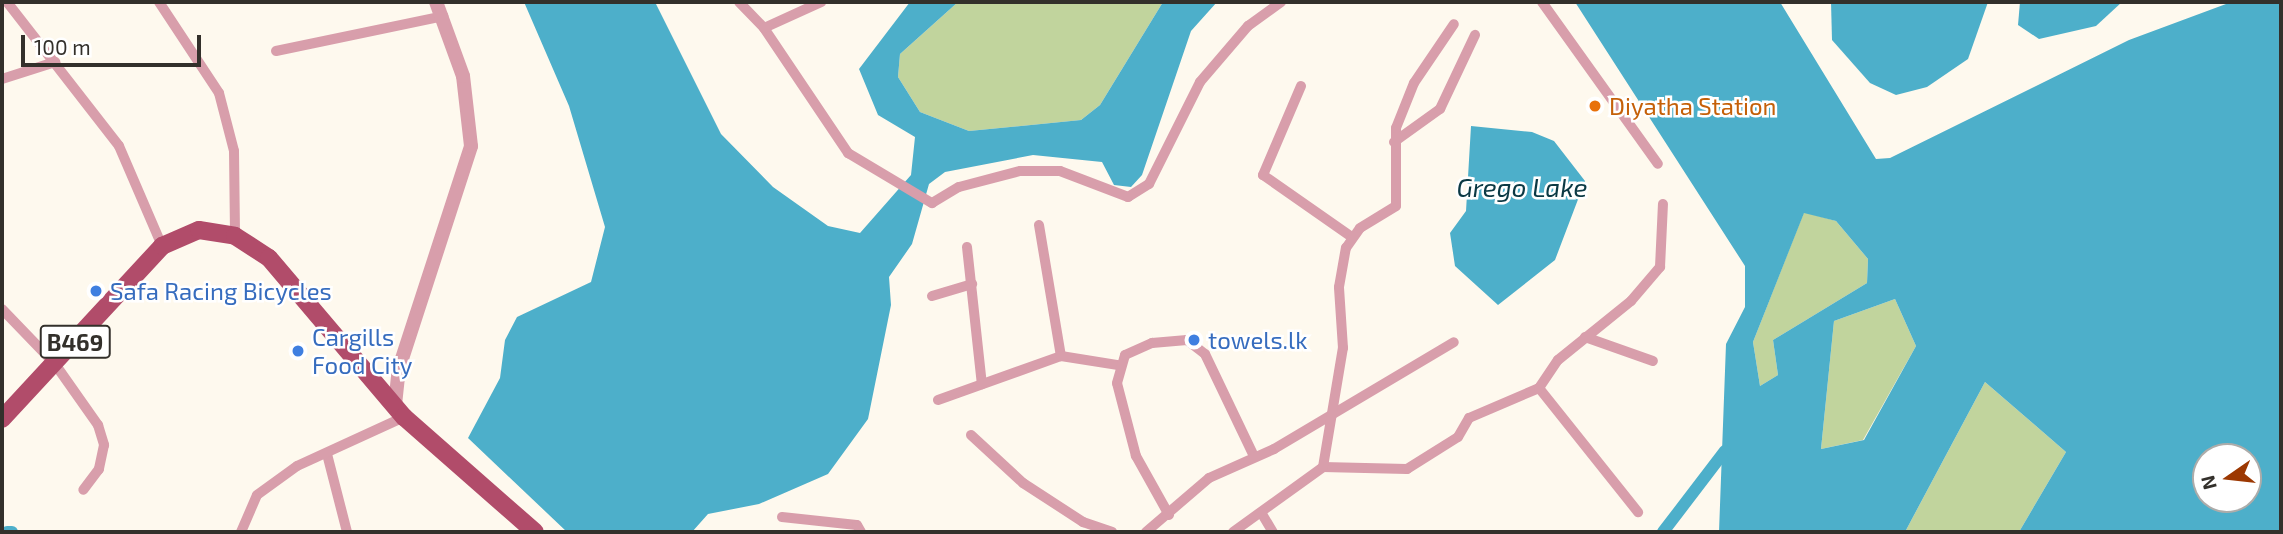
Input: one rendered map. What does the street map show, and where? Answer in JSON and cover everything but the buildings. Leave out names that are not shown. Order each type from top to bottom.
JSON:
[{"type":"main road","name":"B469","points":[[2,419],[162,246],[199,230],[234,236],[269,258],[399,411],[535,532]]},
{"type":"street","points":[[7,2],[119,146],[162,246]]},
{"type":"street","points":[[159,2],[219,93],[234,151],[234,236]]},
{"type":"street","points":[[241,532],[257,495],[399,411],[398,368],[471,146],[463,76],[436,2]]},
{"type":"street","points":[[739,2],[764,28],[848,153],[891,183],[932,203],[959,187],[1020,171],[1060,171],[1128,197],[1149,184],[1200,82],[1248,26],[1281,2]]},
{"type":"street","points":[[764,28],[821,2]]},
{"type":"street","points":[[1542,2],[1658,164]]},
{"type":"street","points":[[276,51],[443,16]]},
{"type":"street","points":[[1323,467],[1343,348],[1339,287],[1352,237],[1396,206],[1394,142],[1414,83],[1454,24]]},
{"type":"street","points":[[1394,142],[1440,109],[1475,35]]},
{"type":"street","points":[[2,79],[55,62]]},
{"type":"street","points":[[1301,86],[1263,175],[1352,237]]},
{"type":"street","points":[[1233,532],[1262,514],[1323,467],[1407,469],[1458,437],[1469,418],[1539,388],[1585,337],[1631,301],[1660,267],[1663,204]]},
{"type":"street","points":[[1039,225],[1061,356]]},
{"type":"street","points":[[967,247],[982,384]]},
{"type":"street","points":[[932,296],[972,284]]},
{"type":"street","points":[[2,309],[55,364],[98,425],[104,444],[99,469],[83,490]]},
{"type":"street","points":[[1585,337],[1653,361]]},
{"type":"street","points":[[1169,514],[1136,456],[1118,365],[1125,355],[1152,343],[1187,340],[1205,354],[1253,454]]},
{"type":"street","points":[[1146,532],[1209,478],[1330,417],[1454,342]]},
{"type":"street","points":[[938,401],[1061,356],[1118,365]]},
{"type":"street","points":[[370,377],[398,368]]},
{"type":"street","points":[[1539,388],[1638,512]]},
{"type":"street","points":[[971,435],[1023,483],[1083,522],[1111,532]]},
{"type":"street","points":[[327,454],[347,532]]},
{"type":"street","points":[[1262,514],[1273,532]]},
{"type":"street","points":[[782,517],[857,525],[862,532]]},
{"type":"green space","points":[[958,2],[1163,2],[1100,105],[1081,120],[969,131],[920,112],[898,77],[900,54]]},
{"type":"green space","points":[[1804,212],[1836,221],[1868,259],[1867,283],[1773,340],[1778,375],[1760,386],[1753,342]]},
{"type":"green space","points":[[1895,299],[1916,346],[1863,440],[1821,449],[1834,321]]},
{"type":"green space","points":[[1985,382],[2066,452],[2019,532],[1905,532]]},
{"type":"water","points":[[524,2],[655,2],[721,134],[773,187],[828,226],[860,233],[911,175],[915,137],[878,115],[859,69],[910,2],[958,2],[900,54],[898,77],[920,112],[969,131],[1081,120],[1100,105],[1163,2],[1217,2],[1191,31],[1142,175],[1131,187],[1114,185],[1102,162],[1033,155],[945,172],[929,184],[912,244],[889,277],[891,305],[868,419],[828,474],[759,504],[708,514],[692,532],[567,532],[468,438],[500,378],[505,340],[517,317],[591,282],[605,227],[569,106]]},
{"type":"water","points":[[1575,2],[1780,2],[1876,159],[1890,158],[2129,40],[2226,4],[2281,2],[2281,532],[2019,532],[2066,452],[1985,382],[1905,532],[1719,532],[1726,344],[1745,307],[1745,266]],"holes":[[[1804,213],[1836,221],[1868,259],[1867,283],[1773,340],[1778,375],[1760,386],[1753,342]],[[1895,299],[1916,346],[1864,440],[1821,449],[1834,321]]]},
{"type":"water","points":[[1831,2],[1988,2],[1968,59],[1927,87],[1896,95],[1870,83],[1832,40]]},
{"type":"water","points":[[2020,2],[2122,2],[2096,26],[2039,39],[2018,25]]},
{"type":"water","name":"Grego Lake","points":[[1471,126],[1532,132],[1554,141],[1585,181],[1555,260],[1498,305],[1455,266],[1450,233],[1466,211]]},
{"type":"waterway","points":[[1663,532],[1725,451]]},
{"type":"waterway","points":[[7,532],[12,532]]},
{"type":"place","name":"Diyatha Station","points":[[1595,106]]},
{"type":"place","name":"Safa Racing Bicycles","points":[[96,291]]},
{"type":"place","name":"towels.lk","points":[[1194,340]]},
{"type":"place","name":"Cargills Food City","points":[[298,351]]}]
